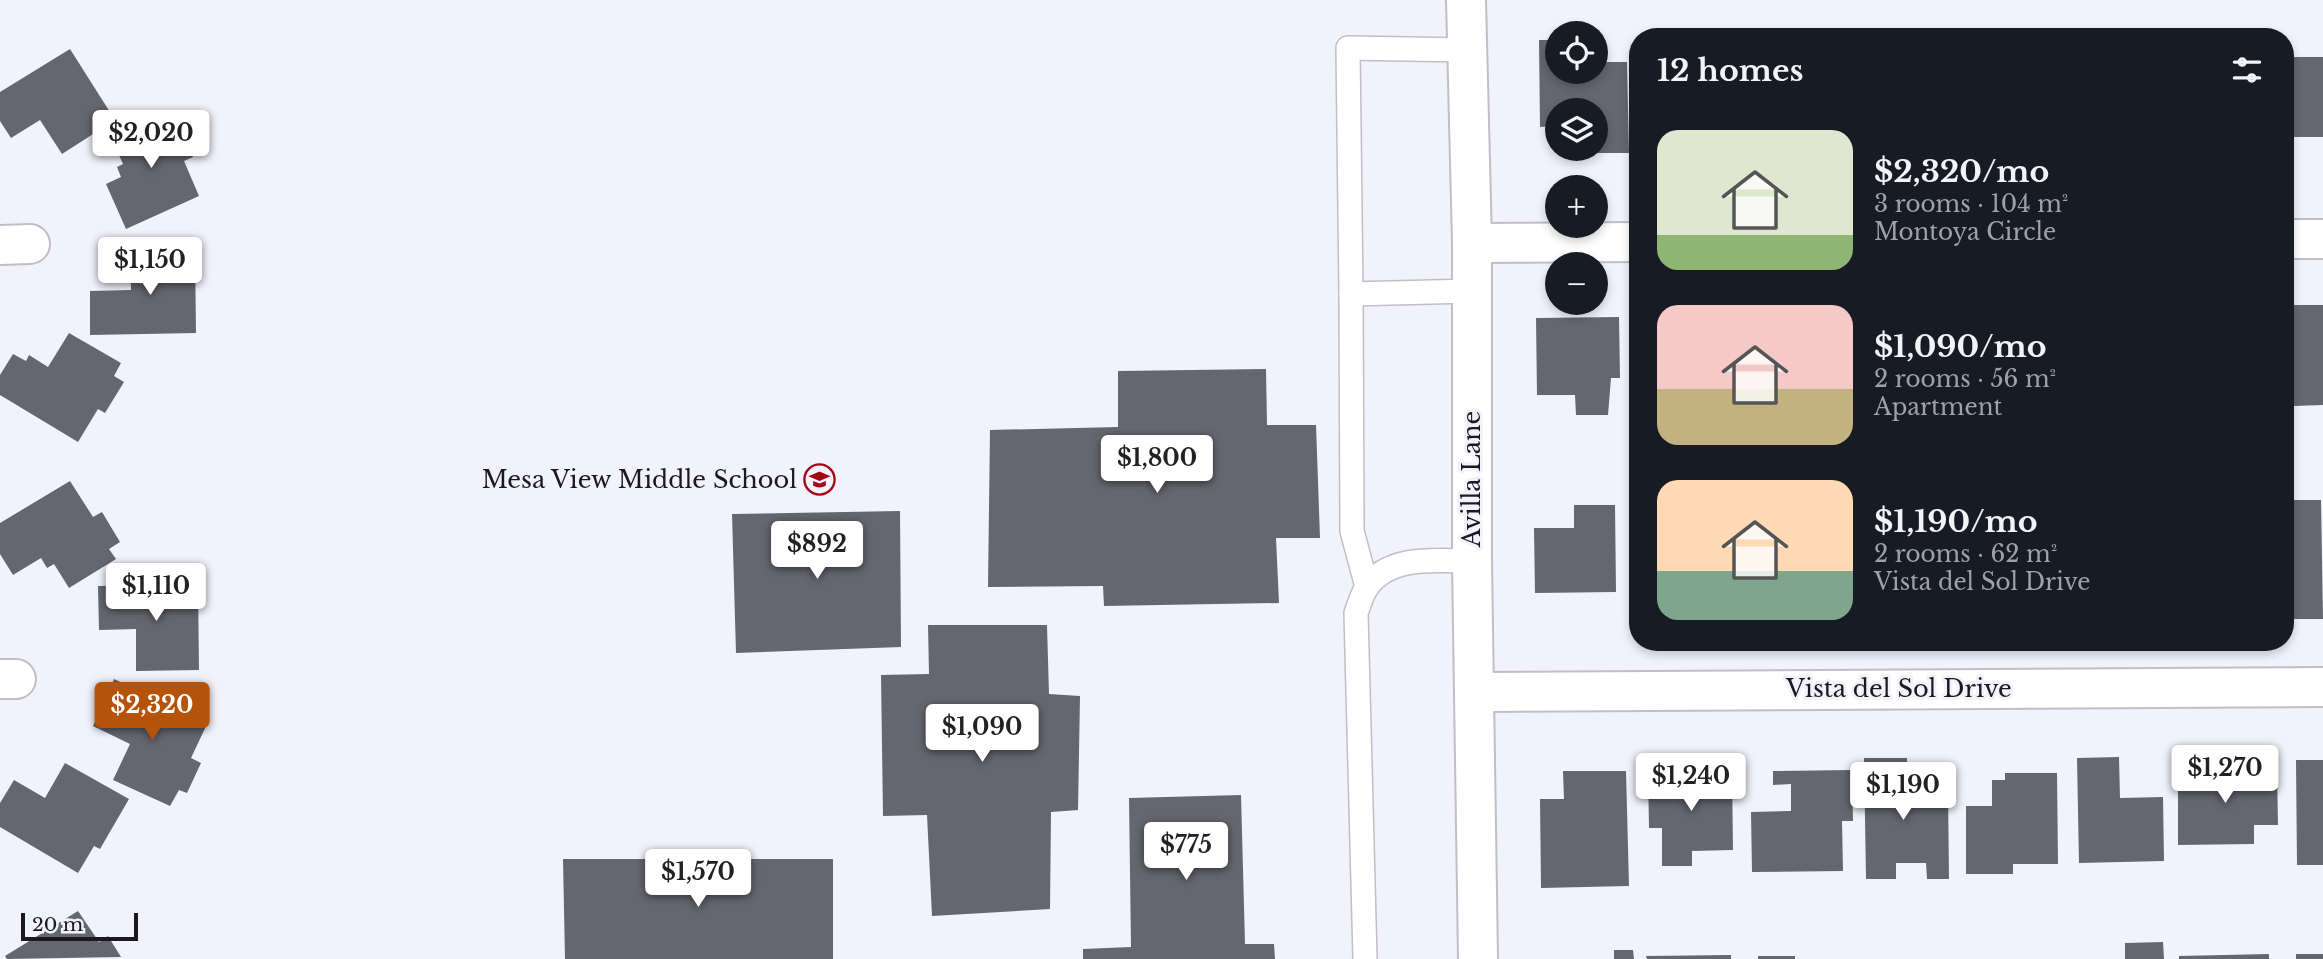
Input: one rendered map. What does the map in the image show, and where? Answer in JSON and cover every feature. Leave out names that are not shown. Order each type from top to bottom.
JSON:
[{"type":"street","name":"Avilla Lane","points":[[1466,0],[1472,243],[1472,561],[1478,959]]},
{"type":"street","points":[[2294,239],[2323,239]]},
{"type":"street","points":[[1472,243],[1629,242]]},
{"type":"street","name":"Vista del Sol Drive","points":[[1475,692],[2323,687]]},
{"type":"lane","points":[[1367,587],[1352,531],[1348,48],[1466,50]]},
{"type":"lane","points":[[1351,294],[1472,291]]},
{"type":"lane","points":[[1365,959],[1356,613],[1367,587],[1383,571],[1404,562],[1472,561]]},
{"type":"building","points":[[1539,40],[1545,40],[1545,84],[1608,84],[1608,62],[1627,62],[1629,153],[1608,153],[1608,98],[1545,98],[1545,127],[1540,127]]},
{"type":"building","points":[[70,49],[115,120],[62,154],[40,120],[11,138],[0,121],[0,92]]},
{"type":"building","points":[[2294,57],[2323,57],[2323,137],[2294,137]]},
{"type":"building","points":[[161,112],[167,126],[178,122],[193,157],[184,161],[199,196],[126,229],[106,184],[121,177],[117,167],[123,164],[110,135]]},
{"type":"building","points":[[130,249],[195,249],[196,333],[90,335],[90,291],[131,290]]},
{"type":"building","points":[[2294,305],[2323,305],[2323,405],[2294,406]]},
{"type":"building","points":[[1619,317],[1620,378],[1611,378],[1608,415],[1576,415],[1575,395],[1537,395],[1536,318]]},
{"type":"building","points":[[69,333],[121,363],[114,376],[124,382],[105,413],[98,409],[78,442],[0,395],[0,375],[13,354],[26,361],[29,355],[48,367]]},
{"type":"building","points":[[1266,369],[1267,425],[1316,425],[1320,538],[1276,538],[1279,603],[1104,606],[1103,586],[988,587],[990,430],[1118,427],[1118,371]]},
{"type":"building","points":[[70,481],[93,517],[102,512],[120,542],[109,549],[116,559],[69,588],[54,564],[47,568],[41,558],[13,575],[0,554],[0,523]]},
{"type":"building","points":[[2294,500],[2321,500],[2323,619],[2294,619]]},
{"type":"building","points":[[1574,505],[1615,505],[1616,592],[1535,593],[1534,528],[1574,528]]},
{"type":"building","points":[[900,511],[901,647],[736,653],[732,514]]},
{"type":"building","points":[[198,584],[199,670],[136,671],[136,629],[99,630],[98,586]]},
{"type":"building","points":[[928,625],[1047,625],[1049,694],[1080,696],[1078,810],[1051,812],[1050,909],[932,916],[927,815],[883,816],[881,675],[929,674]]},
{"type":"building","points":[[114,679],[208,722],[191,758],[201,763],[187,793],[179,790],[170,806],[113,780],[130,744],[93,726]]},
{"type":"building","points":[[2119,757],[2120,798],[2163,797],[2164,861],[2079,863],[2077,758]]},
{"type":"building","points":[[1864,758],[1907,758],[1908,789],[1948,788],[1949,879],[1927,879],[1926,863],[1896,863],[1896,879],[1866,879]]},
{"type":"building","points":[[2296,760],[2323,760],[2323,865],[2297,865]]},
{"type":"building","points":[[65,763],[129,799],[100,849],[94,846],[78,873],[0,827],[0,803],[14,780],[45,798]]},
{"type":"building","points":[[2277,768],[2278,825],[2254,825],[2254,844],[2178,845],[2178,769]]},
{"type":"building","points":[[1852,770],[1853,821],[1842,821],[1843,871],[1752,872],[1751,812],[1791,811],[1791,784],[1773,785],[1773,771]]},
{"type":"building","points":[[1563,771],[1626,771],[1629,886],[1541,888],[1540,799],[1564,799]]},
{"type":"building","points":[[1732,771],[1733,850],[1692,851],[1692,866],[1662,866],[1662,828],[1649,828],[1648,772]]},
{"type":"building","points":[[2005,773],[2057,773],[2058,864],[2013,864],[2013,874],[1966,874],[1966,806],[1992,806],[1992,780],[2005,780]]},
{"type":"building","points":[[1241,795],[1245,944],[1274,944],[1275,959],[1083,959],[1083,949],[1131,947],[1129,798]]},
{"type":"building","points":[[563,859],[833,859],[833,959],[565,959]]},
{"type":"building","points":[[78,911],[99,942],[108,936],[121,957],[7,959],[5,956]]},
{"type":"building","points":[[2163,942],[2164,959],[2125,959],[2125,943]]},
{"type":"building","points":[[1614,950],[1633,950],[1634,959],[1614,959]]},
{"type":"building","points":[[2269,954],[2269,959],[2179,959],[2179,956]]},
{"type":"building","points":[[2296,954],[2323,954],[2323,959],[2296,959]]},
{"type":"building","points":[[1731,955],[1731,959],[1647,959],[1646,956]]},
{"type":"building","points":[[1758,956],[1795,956],[1795,959],[1758,959]]},
{"type":"place","name":"Mesa View Middle School","points":[[820,480]]}]
